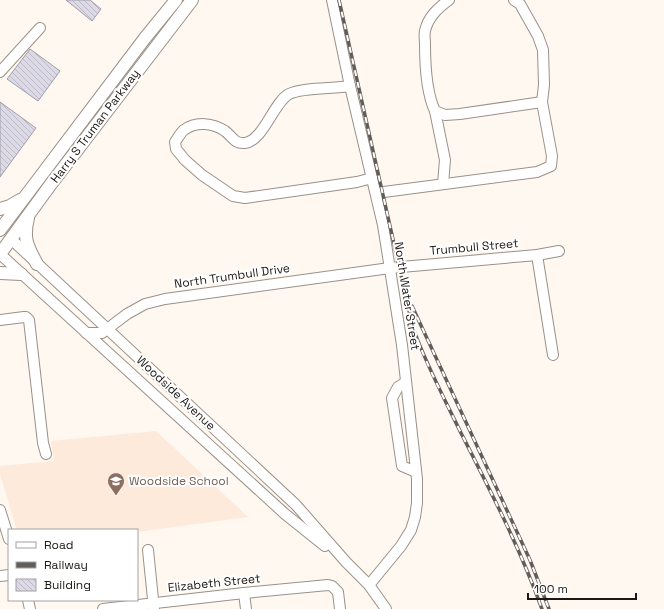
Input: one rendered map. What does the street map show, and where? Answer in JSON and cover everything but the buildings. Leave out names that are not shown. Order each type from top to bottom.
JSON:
[{"type":"main road","name":"Harry S Truman Parkway","points":[[0,230],[145,38],[176,0]]},
{"type":"main road","name":"Harry S Truman Parkway","points":[[0,254],[192,0]]},
{"type":"main road","points":[[0,209],[10,206],[25,197]]},
{"type":"main road","points":[[28,215],[26,242],[27,247],[37,264]]},
{"type":"main road","name":"Woodside Avenue","points":[[0,230],[11,239]]},
{"type":"main road","points":[[0,274],[22,274]]},
{"type":"street","name":"North Water Street","points":[[332,0],[350,86],[383,225],[402,345],[416,472],[417,503],[411,530],[401,546],[369,585]]},
{"type":"street","points":[[443,184],[445,160],[428,82],[424,31],[433,12],[449,0]]},
{"type":"street","points":[[376,193],[537,172],[551,166],[552,156],[542,102],[544,85],[543,50],[538,36],[520,4],[514,0]]},
{"type":"street","points":[[0,72],[40,28]]},
{"type":"street","points":[[350,86],[308,90],[289,94],[281,102],[263,129],[249,142],[244,143],[234,141],[216,126],[207,124],[194,125],[184,130],[175,142],[176,149],[185,160],[202,175],[233,196],[245,198],[357,182],[372,178]]},
{"type":"street","points":[[435,111],[445,115],[460,114],[542,102]]},
{"type":"street","name":"Woodside Avenue","points":[[11,239],[296,505],[346,562],[369,585],[386,609]]},
{"type":"street","name":"Trumbull Street","points":[[390,268],[537,255],[559,251]]},
{"type":"street","name":"Woodside Avenue","points":[[0,254],[285,514],[346,562]]},
{"type":"street","points":[[537,255],[553,355]]},
{"type":"street","name":"North Trumbull Drive","points":[[86,333],[102,333],[116,321],[133,310],[146,304],[165,299],[390,268]]},
{"type":"street","points":[[0,320],[24,317],[28,318],[30,322],[43,443],[46,454]]},
{"type":"street","points":[[406,382],[398,387],[392,398],[402,466],[416,472]]},
{"type":"street","points":[[396,426],[410,424]]},
{"type":"street","points":[[0,510],[8,536]]},
{"type":"street","points":[[148,550],[154,606]]},
{"type":"street","name":"Elizabeth Street","points":[[103,609],[154,606],[244,593],[328,585],[332,586],[338,592],[340,609]]},
{"type":"street","points":[[244,593],[246,609]]},
{"type":"shaded area","name":"Woodside School","points":[[156,431],[248,517],[138,532],[138,529],[17,529],[0,474],[0,466],[54,461],[51,441]]},
{"type":"railway","points":[[339,0],[413,328],[436,381],[494,498],[542,609]]},
{"type":"railway","points":[[412,306],[530,560],[549,609]]},
{"type":"place","name":"Woodside School","points":[[116,496]]}]
